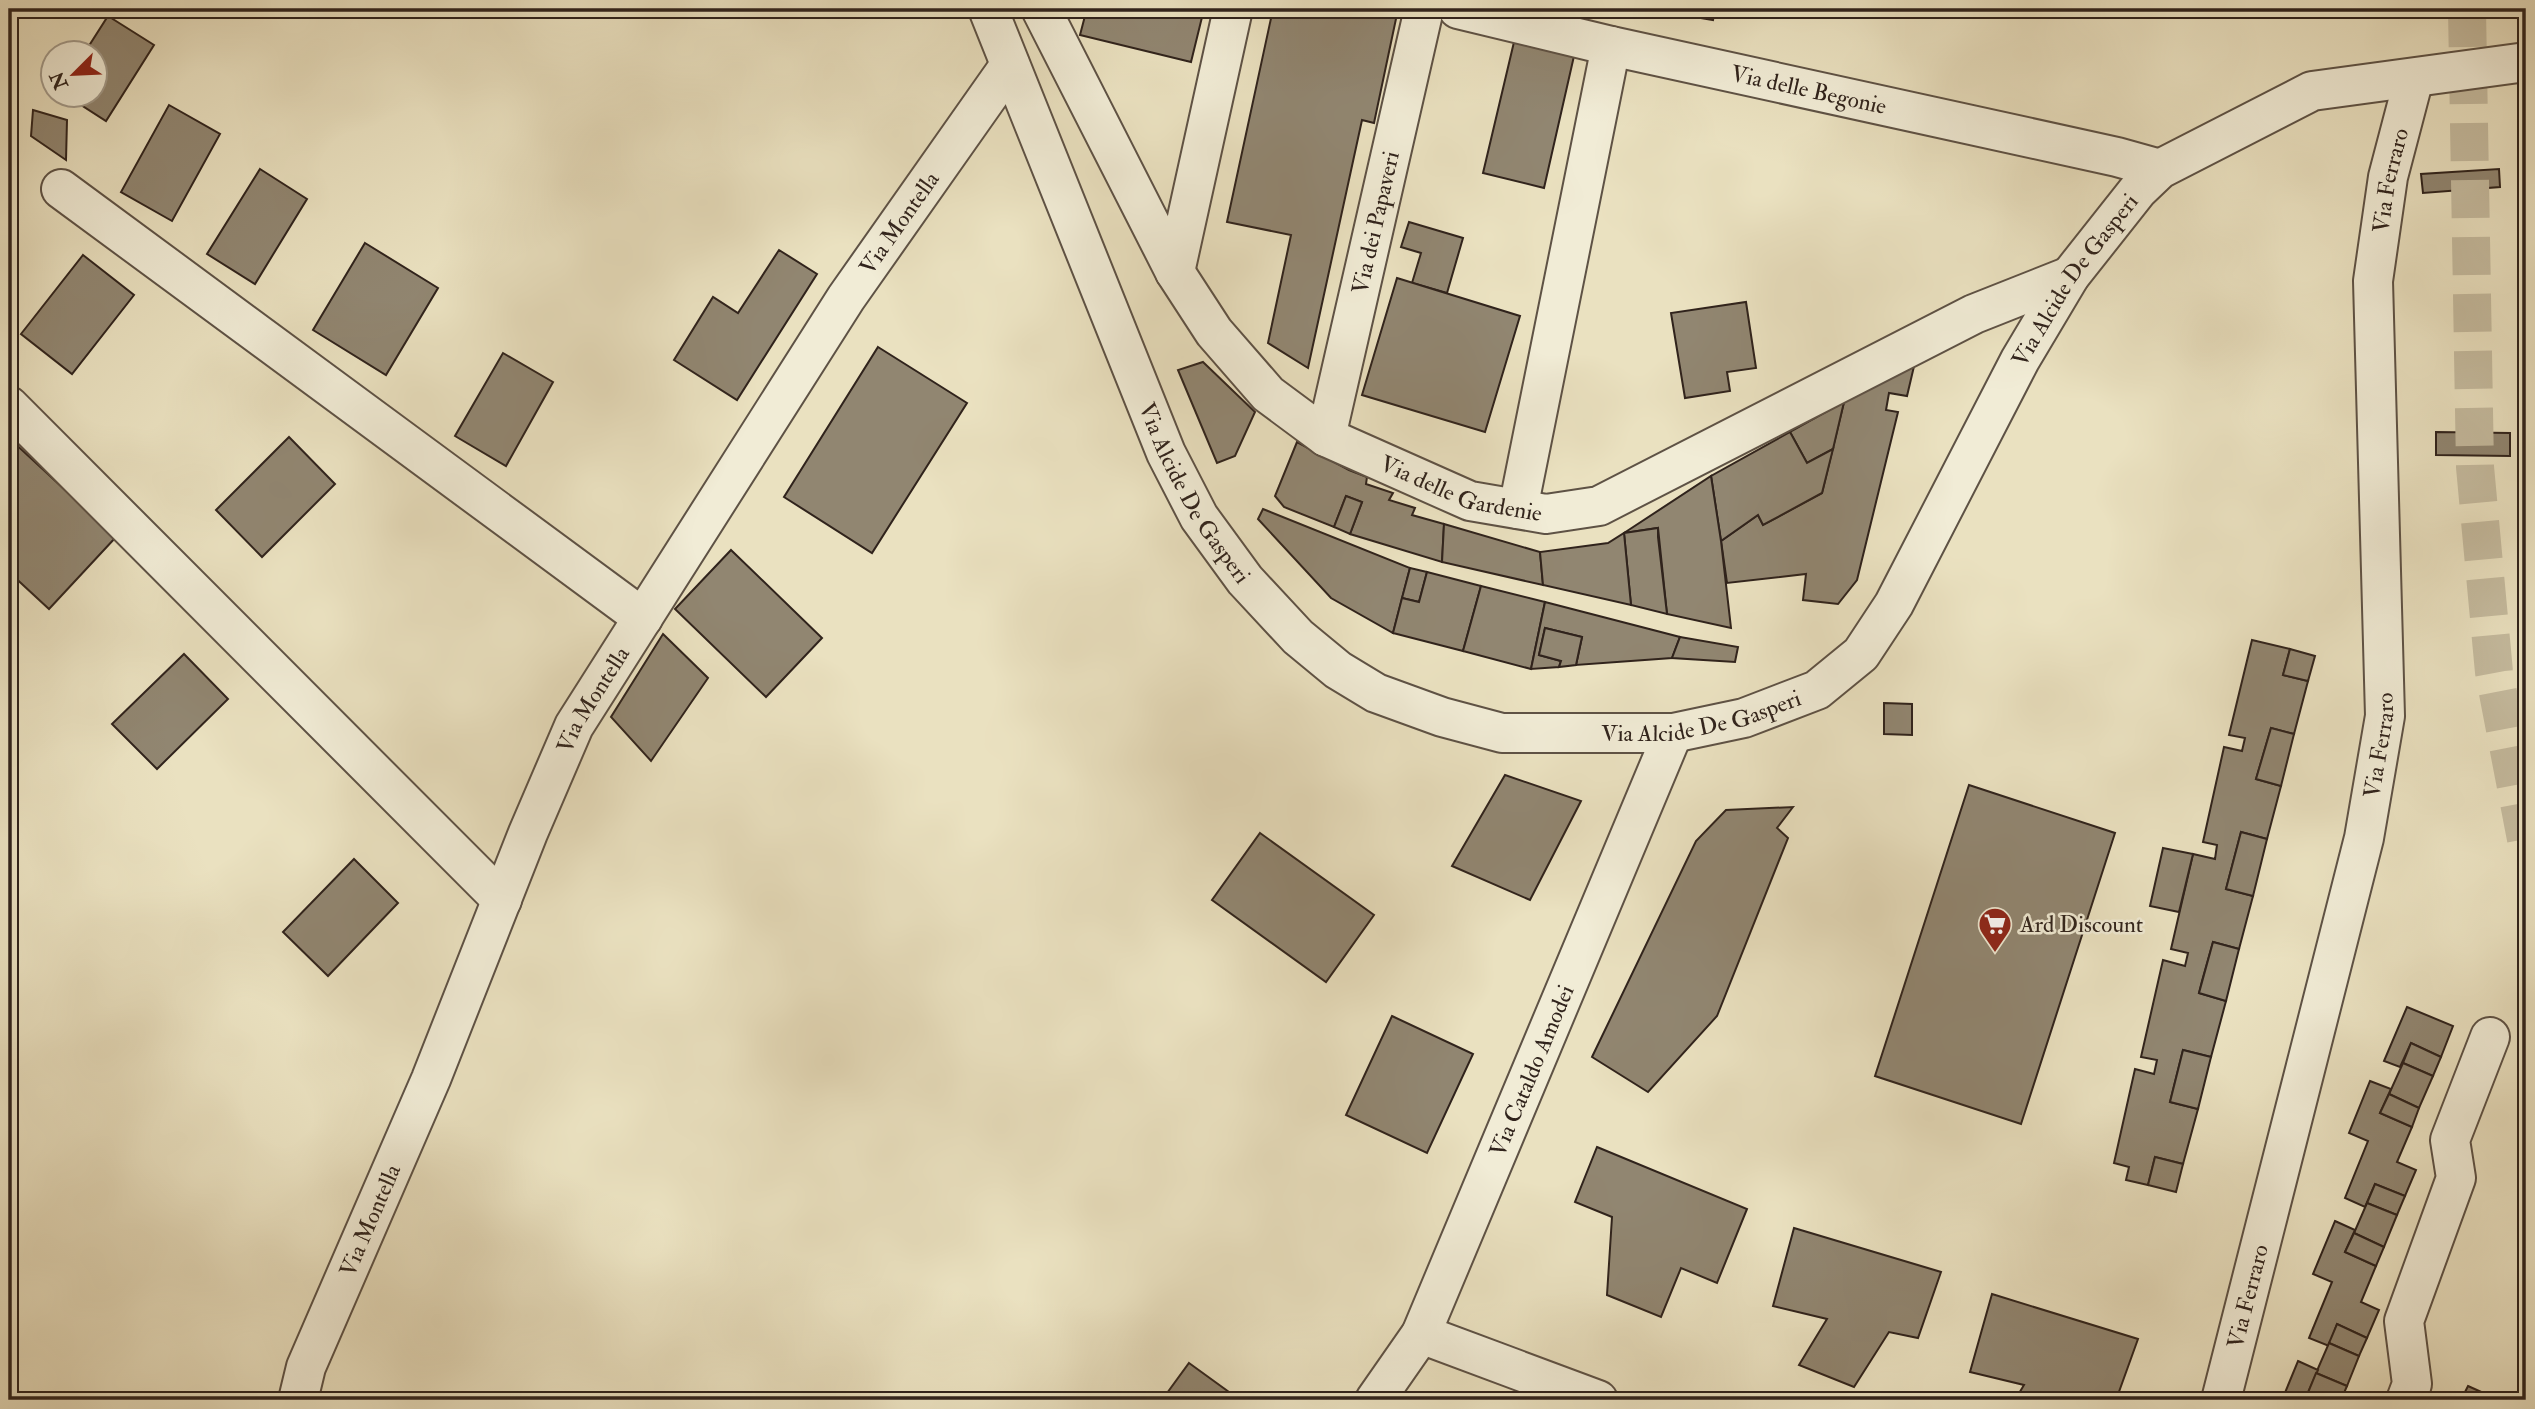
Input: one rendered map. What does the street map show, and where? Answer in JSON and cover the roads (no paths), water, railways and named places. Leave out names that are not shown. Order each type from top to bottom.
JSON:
[{"type":"street","name":"Via Alcide De Gasperi","points":[[988,9],[1166,453],[1199,517],[1245,580],[1298,637],[1338,670],[1376,693],[1442,717],[1503,733],[1673,733],[1744,718],[1817,690],[1861,654],[1894,604],[2020,360],[2070,276],[2138,190],[2160,169],[2312,91],[2526,62]]},
{"type":"street","name":"Via delle Gardenie","points":[[1041,9],[1175,272],[1214,332],[1268,394],[1326,437],[1470,501],[1546,513],[1599,506],[1973,314],[2070,276]]},
{"type":"street","points":[[1175,272],[1233,9]]},
{"type":"street","name":"Via dei Papaveri","points":[[1326,437],[1423,9]]},
{"type":"street","name":"Via delle Begonie","points":[[1458,9],[1611,46],[2117,157],[2160,169]]},
{"type":"street","points":[[1518,509],[1611,46]]},
{"type":"street","name":"Via Montella","points":[[298,1400],[306,1367],[431,1079],[574,726],[846,298],[1010,65]]},
{"type":"street","name":"Via Ferraro","points":[[2221,1400],[2364,838],[2385,716],[2373,281],[2388,177],[2414,78]]},
{"type":"street","points":[[61,189],[643,618]]},
{"type":"street","points":[[9,406],[502,900]]},
{"type":"street","name":"Via Cataldo Amodei","points":[[1375,1400],[1421,1334],[1673,733]]},
{"type":"street","points":[[2406,1400],[2412,1384],[2404,1321],[2456,1178],[2450,1140],[2490,1037]]},
{"type":"street","points":[[1421,1334],[1598,1400]]},
{"type":"tunnel","points":[[2467,9],[2475,467],[2494,672],[2526,839]]},
{"type":"place","name":"Ard Discount","points":[[1995,954]]}]
